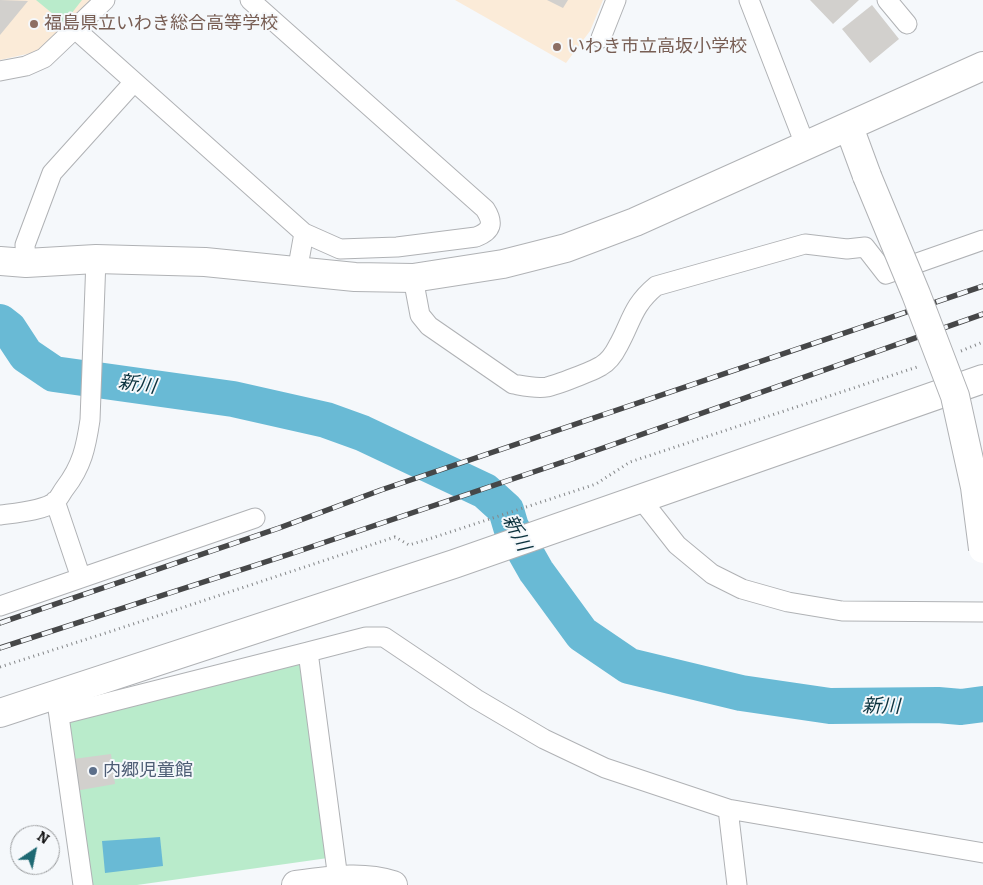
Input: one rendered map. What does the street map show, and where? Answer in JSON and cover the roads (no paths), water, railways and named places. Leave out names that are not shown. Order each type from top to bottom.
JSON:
[{"type":"street","points":[[0,71],[26,66],[44,58],[105,0]]},
{"type":"street","points":[[74,29],[304,233],[340,249],[397,247],[476,237],[485,233],[490,227],[491,217],[485,209],[250,0]]},
{"type":"street","points":[[601,38],[616,0]]},
{"type":"street","points":[[748,0],[806,146]]},
{"type":"street","points":[[886,0],[907,24]]},
{"type":"street","points":[[13,262],[96,267],[205,262],[355,277],[413,278],[503,264],[566,248],[635,222],[983,66]]},
{"type":"street","points":[[13,262],[25,244],[52,173],[134,82]]},
{"type":"street","points":[[850,127],[867,176],[916,294],[955,396],[974,487],[983,549]]},
{"type":"street","points":[[297,272],[304,233]]},
{"type":"street","points":[[413,278],[420,315],[429,326],[513,384],[527,387],[547,387],[601,366],[610,358],[618,347],[643,296],[656,286],[805,244],[847,249],[866,247],[886,274],[983,240]]},
{"type":"street","points":[[0,515],[28,512],[55,502],[73,478],[82,459],[90,420],[96,267]]},
{"type":"street","points":[[58,705],[983,379]]},
{"type":"street","points":[[55,502],[81,578]]},
{"type":"street","points":[[631,502],[677,545],[712,574],[742,589],[788,602],[842,612],[983,612]]},
{"type":"street","points":[[0,606],[255,518]]},
{"type":"street","points":[[0,714],[58,705],[308,652],[366,637],[384,637],[476,699],[544,739],[605,768],[728,808],[983,853]]},
{"type":"street","points":[[308,652],[338,880]]},
{"type":"street","points":[[58,705],[83,885]]},
{"type":"street","points":[[728,808],[737,885]]},
{"type":"street","points":[[296,885],[338,880],[378,881],[393,885]]},
{"type":"water","points":[[160,837],[163,866],[105,873],[102,841]]},
{"type":"waterway","name":"新川","points":[[0,322],[9,329],[26,355],[54,374],[233,399],[326,420],[362,433],[485,491],[506,510],[511,527],[536,571],[582,634],[629,666],[741,693],[830,706],[938,705],[961,707],[983,704]]},
{"type":"railway","points":[[0,623],[279,528],[381,490],[983,286]]},
{"type":"railway","points":[[0,648],[290,554],[569,460],[983,314]]},
{"type":"place","name":"福島県立いわき総合高等学校","points":[[34,24]]},
{"type":"place","name":"いわき市立高坂小学校","points":[[557,47]]},
{"type":"place","name":"内郷児童館","points":[[93,771]]}]
